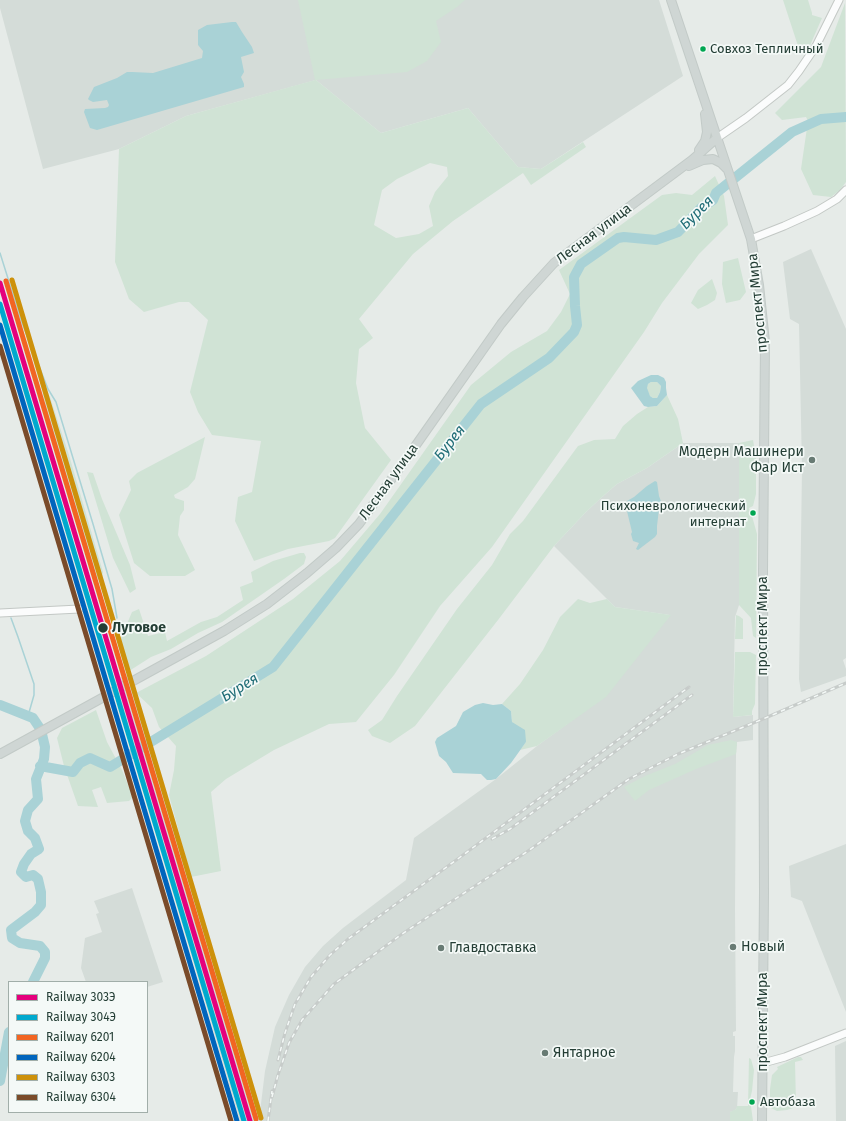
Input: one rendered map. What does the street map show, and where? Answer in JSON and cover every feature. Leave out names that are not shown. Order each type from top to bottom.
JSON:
[{"type":"main road","points":[[671,0],[700,90],[706,120],[707,132],[705,141],[694,158]]},
{"type":"main road","name":"проспект Мира","points":[[700,90],[751,239],[760,285],[765,342],[762,1121]]},
{"type":"main road","name":"Лесная улица","points":[[0,754],[224,631],[267,604],[307,573],[336,548],[359,524],[501,324],[554,263],[679,170],[717,138]]},
{"type":"main road","points":[[679,170],[703,160],[714,159],[721,163],[729,172]]},
{"type":"street","points":[[717,138],[746,118],[788,85],[816,46],[839,0]]},
{"type":"street","points":[[751,239],[817,211],[836,199],[846,190]]},
{"type":"street","points":[[0,613],[79,609]]},
{"type":"street","points":[[763,1062],[785,1057],[846,1032]]},
{"type":"shaded area","points":[[0,0],[659,0],[683,76],[541,169],[518,167],[468,108],[381,133],[316,80],[186,116],[119,149],[43,169],[0,8]]},
{"type":"shaded area","points":[[811,249],[846,329],[846,658],[843,660],[846,669],[846,676],[801,692],[799,679],[802,468],[799,324],[790,319],[783,262]]},
{"type":"shaded area","points":[[683,443],[739,443],[739,605],[735,617],[733,717],[753,715],[753,740],[737,742],[736,754],[736,1031],[733,1032],[733,1036],[735,1036],[735,1051],[733,1092],[738,1092],[737,1108],[730,1112],[730,1121],[240,1121],[111,682],[127,674],[260,1112],[265,1071],[275,1027],[289,995],[305,967],[323,946],[343,928],[406,880],[414,838],[496,779],[567,724],[670,615],[615,607],[554,546],[586,512],[617,484],[647,468]]},
{"type":"shaded area","points":[[846,844],[846,1012],[802,901],[791,897],[789,866]]},
{"type":"shaded area","points":[[132,888],[163,982],[148,987],[148,981],[86,981],[81,968],[85,938],[102,932],[96,914],[99,913],[94,901]]},
{"type":"shaded area","points":[[846,1041],[846,1121],[836,1121],[835,1046]]},
{"type":"green space","points":[[298,0],[465,0],[436,21],[441,42],[427,61],[407,72],[316,80],[381,133],[468,108],[518,167],[541,169],[583,142],[586,147],[531,185],[523,173],[453,221],[413,254],[359,319],[373,338],[359,349],[356,383],[365,428],[391,460],[335,538],[329,541],[288,549],[254,561],[235,521],[238,497],[252,492],[261,441],[212,435],[198,412],[190,392],[208,320],[189,302],[179,302],[144,312],[129,299],[115,262],[119,149],[186,116],[315,80]],"holes":[[[430,163],[447,167],[448,176],[435,192],[429,206],[433,226],[419,234],[396,238],[374,225],[382,190],[397,179]]]},
{"type":"green space","points":[[783,0],[808,0],[812,15],[822,18],[805,54],[800,52]]},
{"type":"green space","points":[[845,3],[846,182],[840,190],[831,197],[813,195],[801,169],[808,121],[806,117],[782,120],[775,113],[821,67]]},
{"type":"green space","points":[[715,176],[724,196],[728,225],[699,254],[662,303],[644,332],[492,547],[440,606],[394,675],[356,722],[329,724],[274,750],[226,779],[211,792],[221,871],[191,877],[169,795],[174,770],[176,746],[159,727],[152,708],[136,693],[206,656],[293,599],[340,561],[380,514],[471,385],[511,352],[547,331],[561,312],[570,294],[559,270],[662,195],[676,193],[692,195]]},
{"type":"green space","points":[[738,258],[746,292],[740,300],[726,303],[722,284],[723,262]]},
{"type":"green space","points":[[712,279],[717,293],[715,300],[698,309],[691,303],[698,290]]},
{"type":"green space","points":[[42,380],[50,397],[69,455],[103,572],[102,578],[94,579],[70,502],[43,396]]},
{"type":"green space","points":[[654,381],[661,386],[657,398],[650,396],[646,388],[648,384]]},
{"type":"green space","points":[[667,395],[678,419],[683,443],[647,468],[617,484],[586,512],[554,546],[415,726],[390,743],[372,736],[368,730],[382,720],[457,609],[492,565],[510,534],[523,521],[578,446],[594,440],[615,439],[623,426],[637,414],[648,407],[657,406]]},
{"type":"green space","points":[[205,437],[195,479],[188,487],[174,495],[175,498],[184,501],[184,510],[180,516],[178,535],[195,570],[185,576],[150,576],[134,563],[119,515],[131,490],[129,481],[137,473]]},
{"type":"green space","points":[[753,440],[756,457],[756,494],[753,506],[749,508],[757,534],[756,638],[753,636],[751,618],[739,605],[739,443]]},
{"type":"green space","points":[[87,472],[93,473],[102,499],[130,565],[136,589],[130,593],[113,558]]},
{"type":"green space","points":[[304,553],[306,557],[304,564],[222,622],[198,633],[171,649],[151,657],[126,673],[118,645],[132,612],[139,609],[148,636],[165,632],[167,641],[201,622],[217,617],[243,600],[240,587],[253,582],[251,572],[273,561]]},
{"type":"green space","points":[[578,599],[590,603],[607,599],[615,607],[671,615],[606,697],[537,746],[520,750],[526,742],[512,722],[511,711],[502,704],[520,684],[543,650],[560,617]]},
{"type":"green space","points":[[736,615],[743,619],[743,639],[735,639]]},
{"type":"green space","points":[[735,652],[750,652],[756,655],[755,704],[752,715],[733,717]]},
{"type":"green space","points":[[96,710],[107,742],[122,770],[133,797],[129,801],[107,803],[101,787],[92,790],[98,807],[78,806],[64,766],[57,738],[62,728]]},
{"type":"green space","points":[[731,740],[737,742],[736,754],[696,769],[649,790],[635,801],[624,787],[645,776],[675,764],[708,745]]},
{"type":"green space","points":[[801,1057],[803,1060],[795,1062],[795,1106],[787,1110],[777,1111],[770,1106],[772,1075],[778,1069],[777,1067]]},
{"type":"green space","points":[[749,1058],[751,1059],[754,1070],[750,1099],[753,1121],[730,1121],[730,1112],[736,1109],[737,1106],[748,1106]]},
{"type":"water","points":[[236,22],[252,47],[254,53],[241,57],[244,72],[241,77],[244,87],[97,130],[90,128],[84,112],[85,109],[105,108],[109,105],[107,100],[93,102],[88,99],[94,87],[117,78],[127,72],[153,73],[202,58],[203,51],[198,45],[198,30],[207,25]]},
{"type":"water","points":[[651,375],[658,375],[664,378],[666,382],[667,395],[657,406],[644,406],[631,388],[638,381]],"holes":[[[651,382],[657,382],[661,386],[660,392],[657,398],[653,398],[650,396],[647,388],[648,384]]]},
{"type":"water","points":[[655,481],[657,482],[662,504],[659,509],[657,534],[638,550],[636,549],[639,543],[633,541],[631,534],[632,532],[626,507],[627,501]]},
{"type":"water","points":[[483,703],[493,705],[502,704],[511,711],[512,722],[525,730],[526,742],[511,763],[496,779],[491,780],[487,780],[481,774],[453,773],[446,762],[439,756],[435,742],[437,738],[456,726],[463,712],[475,705]]},
{"type":"waterway","name":"Бурея","points":[[40,766],[73,772],[80,763],[90,758],[110,767],[273,667],[481,404],[549,358],[574,332],[577,325],[574,277],[581,264],[618,238],[624,237],[656,240],[678,232],[701,208],[713,200],[716,193],[792,132],[821,119],[846,117]]},
{"type":"waterway","points":[[0,253],[22,323],[48,389],[56,402],[112,589],[117,618]]},
{"type":"waterway","points":[[11,618],[34,684],[34,695],[28,716]]},
{"type":"waterway","points":[[0,705],[33,718],[41,730],[45,747],[44,759],[36,779],[38,799],[28,810],[25,821],[28,831],[35,838],[39,849],[31,854],[24,864],[21,872],[26,877],[33,875],[38,879],[41,892],[41,905],[35,912],[11,930],[12,938],[20,943],[40,946],[45,952],[45,958],[34,981]]},
{"type":"waterway","points":[[0,1081],[8,1037]]},
{"type":"railway","points":[[272,1097],[289,1043],[302,1020],[334,984],[402,934],[528,851],[629,779],[678,754],[846,683]]},
{"type":"railway","points":[[278,1060],[295,1004],[311,977],[330,955],[348,939],[689,687]]},
{"type":"railway","points":[[492,839],[510,829],[692,695]]},
{"type":"railway","points":[[268,1121],[272,1091]]},
{"type":"rail line","name":"6303","points":[[12,280],[261,1118]]},
{"type":"rail line","name":"6201","points":[[6,281],[256,1119]]},
{"type":"rail line","name":"303Э","points":[[0,283],[250,1121]]},
{"type":"rail line","name":"304Э","points":[[0,304],[244,1121]]},
{"type":"rail line","name":"6204","points":[[0,325],[237,1121]]},
{"type":"rail line","name":"6304","points":[[0,346],[231,1121]]},
{"type":"place","name":"Совхоз Тепличный","points":[[703,49]]},
{"type":"place","name":"Модерн Машинери Фар Ист","points":[[812,460]]},
{"type":"place","name":"Психоневрологический интернат","points":[[753,513]]},
{"type":"place","name":"Луговое","points":[[103,628]]},
{"type":"place","name":"Новый","points":[[733,947]]},
{"type":"place","name":"Главдоставка","points":[[441,948]]},
{"type":"place","name":"Янтарное","points":[[545,1053]]},
{"type":"place","name":"Автобаза","points":[[752,1102]]}]
